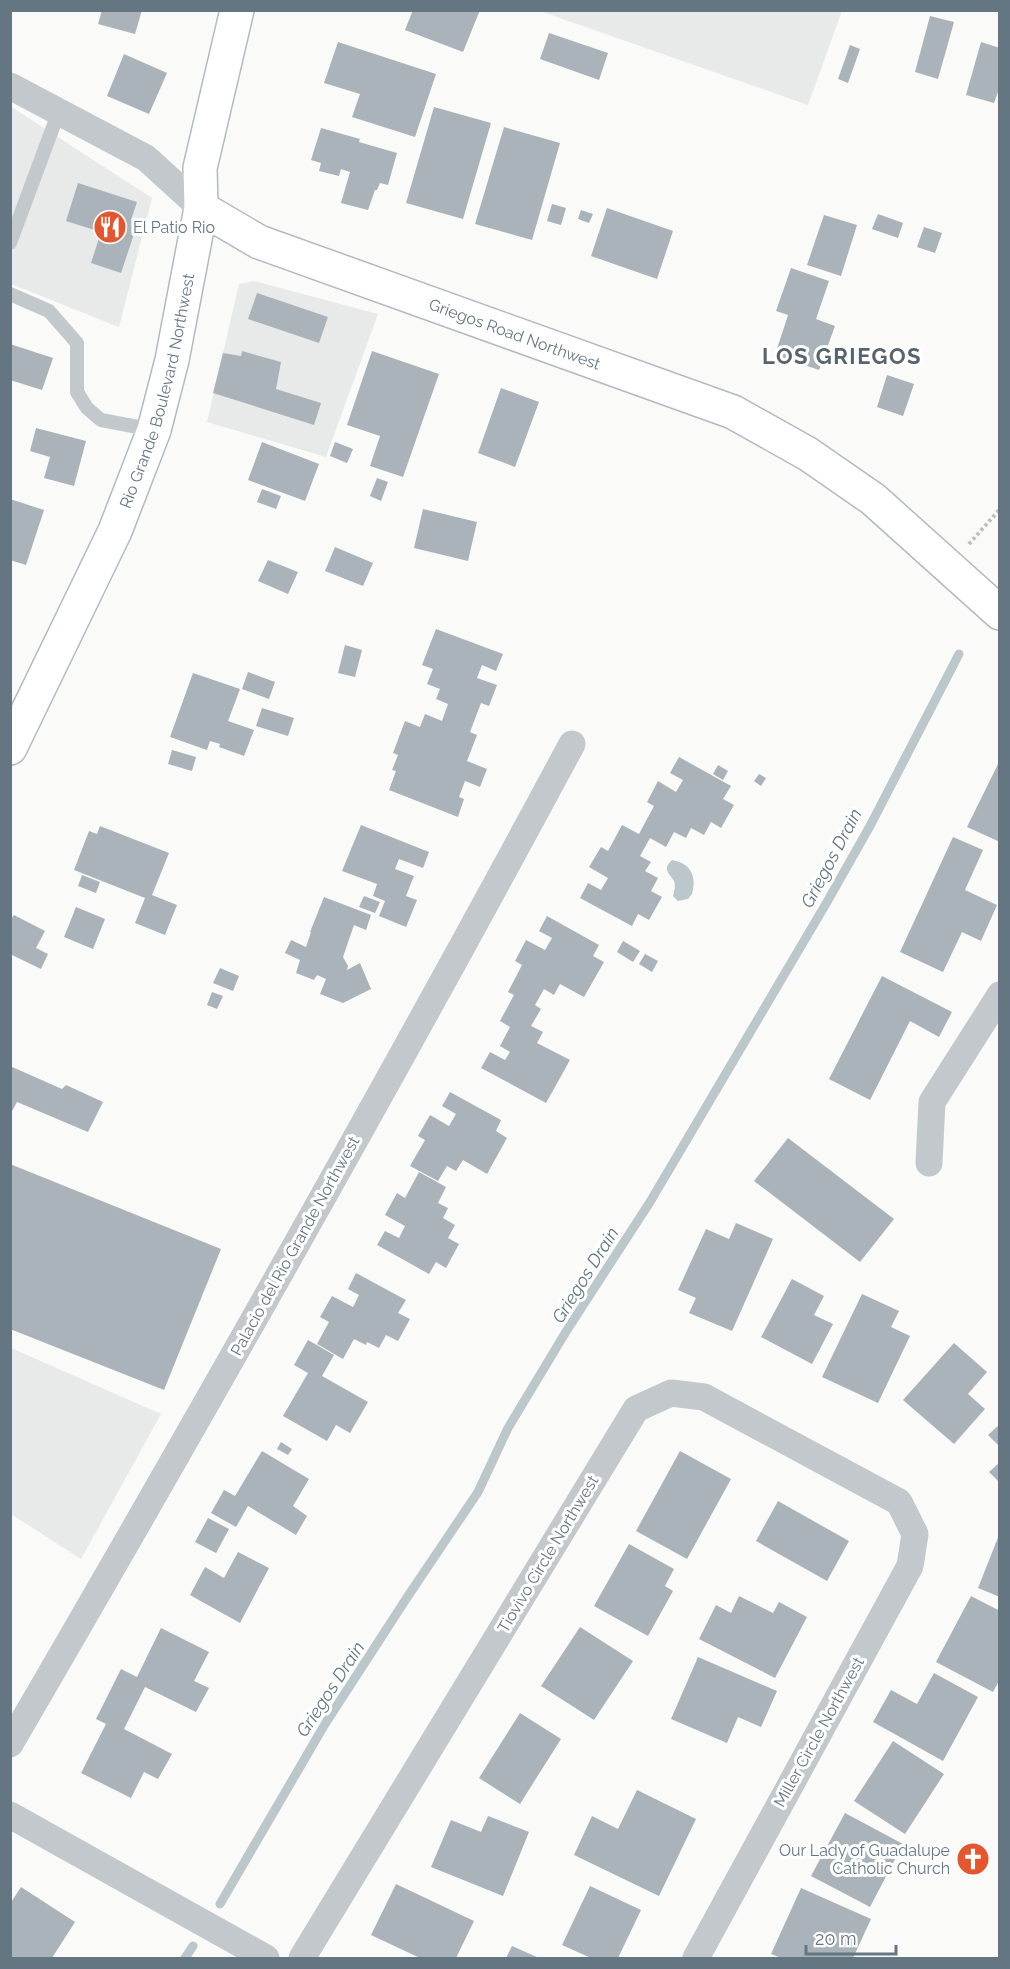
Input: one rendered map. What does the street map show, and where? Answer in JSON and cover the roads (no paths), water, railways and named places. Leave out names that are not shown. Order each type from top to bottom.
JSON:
[{"type":"main road","name":"Rio Grande Boulevard Northwest","points":[[10,748],[115,531],[154,430],[172,360],[201,208],[201,168],[237,10]]},
{"type":"main road","name":"Griegos Road Northwest","points":[[201,208],[259,242],[733,412],[808,454],[873,499],[999,613]]},
{"type":"street","name":"Griegos Road Northwest","points":[[10,86],[146,158],[201,208]]},
{"type":"street","name":"Palacio del Rio Grande Northwest","points":[[10,1744],[153,1498],[435,998],[572,744]]},
{"type":"street","points":[[929,1163],[932,1102],[999,994]]},
{"type":"street","name":"Tiovivo Circle Northwest","points":[[312,1956],[636,1409],[671,1393],[704,1397],[898,1502]]},
{"type":"street","name":"Miller Circle Northwest","points":[[696,1959],[910,1566],[915,1534],[898,1502]]},
{"type":"street","points":[[10,1815],[266,1959]]},
{"type":"lane","points":[[10,243],[59,111]]},
{"type":"lane","points":[[10,294],[49,310],[77,343],[77,392],[87,408],[101,420],[154,430]]},
{"type":"waterway","name":"Griegos Drain","points":[[220,1904],[325,1724],[478,1492],[508,1428],[567,1330],[650,1202],[870,826],[959,654]]},
{"type":"waterway","name":"Griegos Drain","points":[[185,1958],[193,1946]]},
{"type":"place","name":"El Patio Rio","points":[[110,227]]},
{"type":"place","name":"Our Lady of Guadalupe Catholic Church","points":[[973,1859]]},
{"type":"district","name":"LOS GRIEGOS","points":[[842,356]]}]
